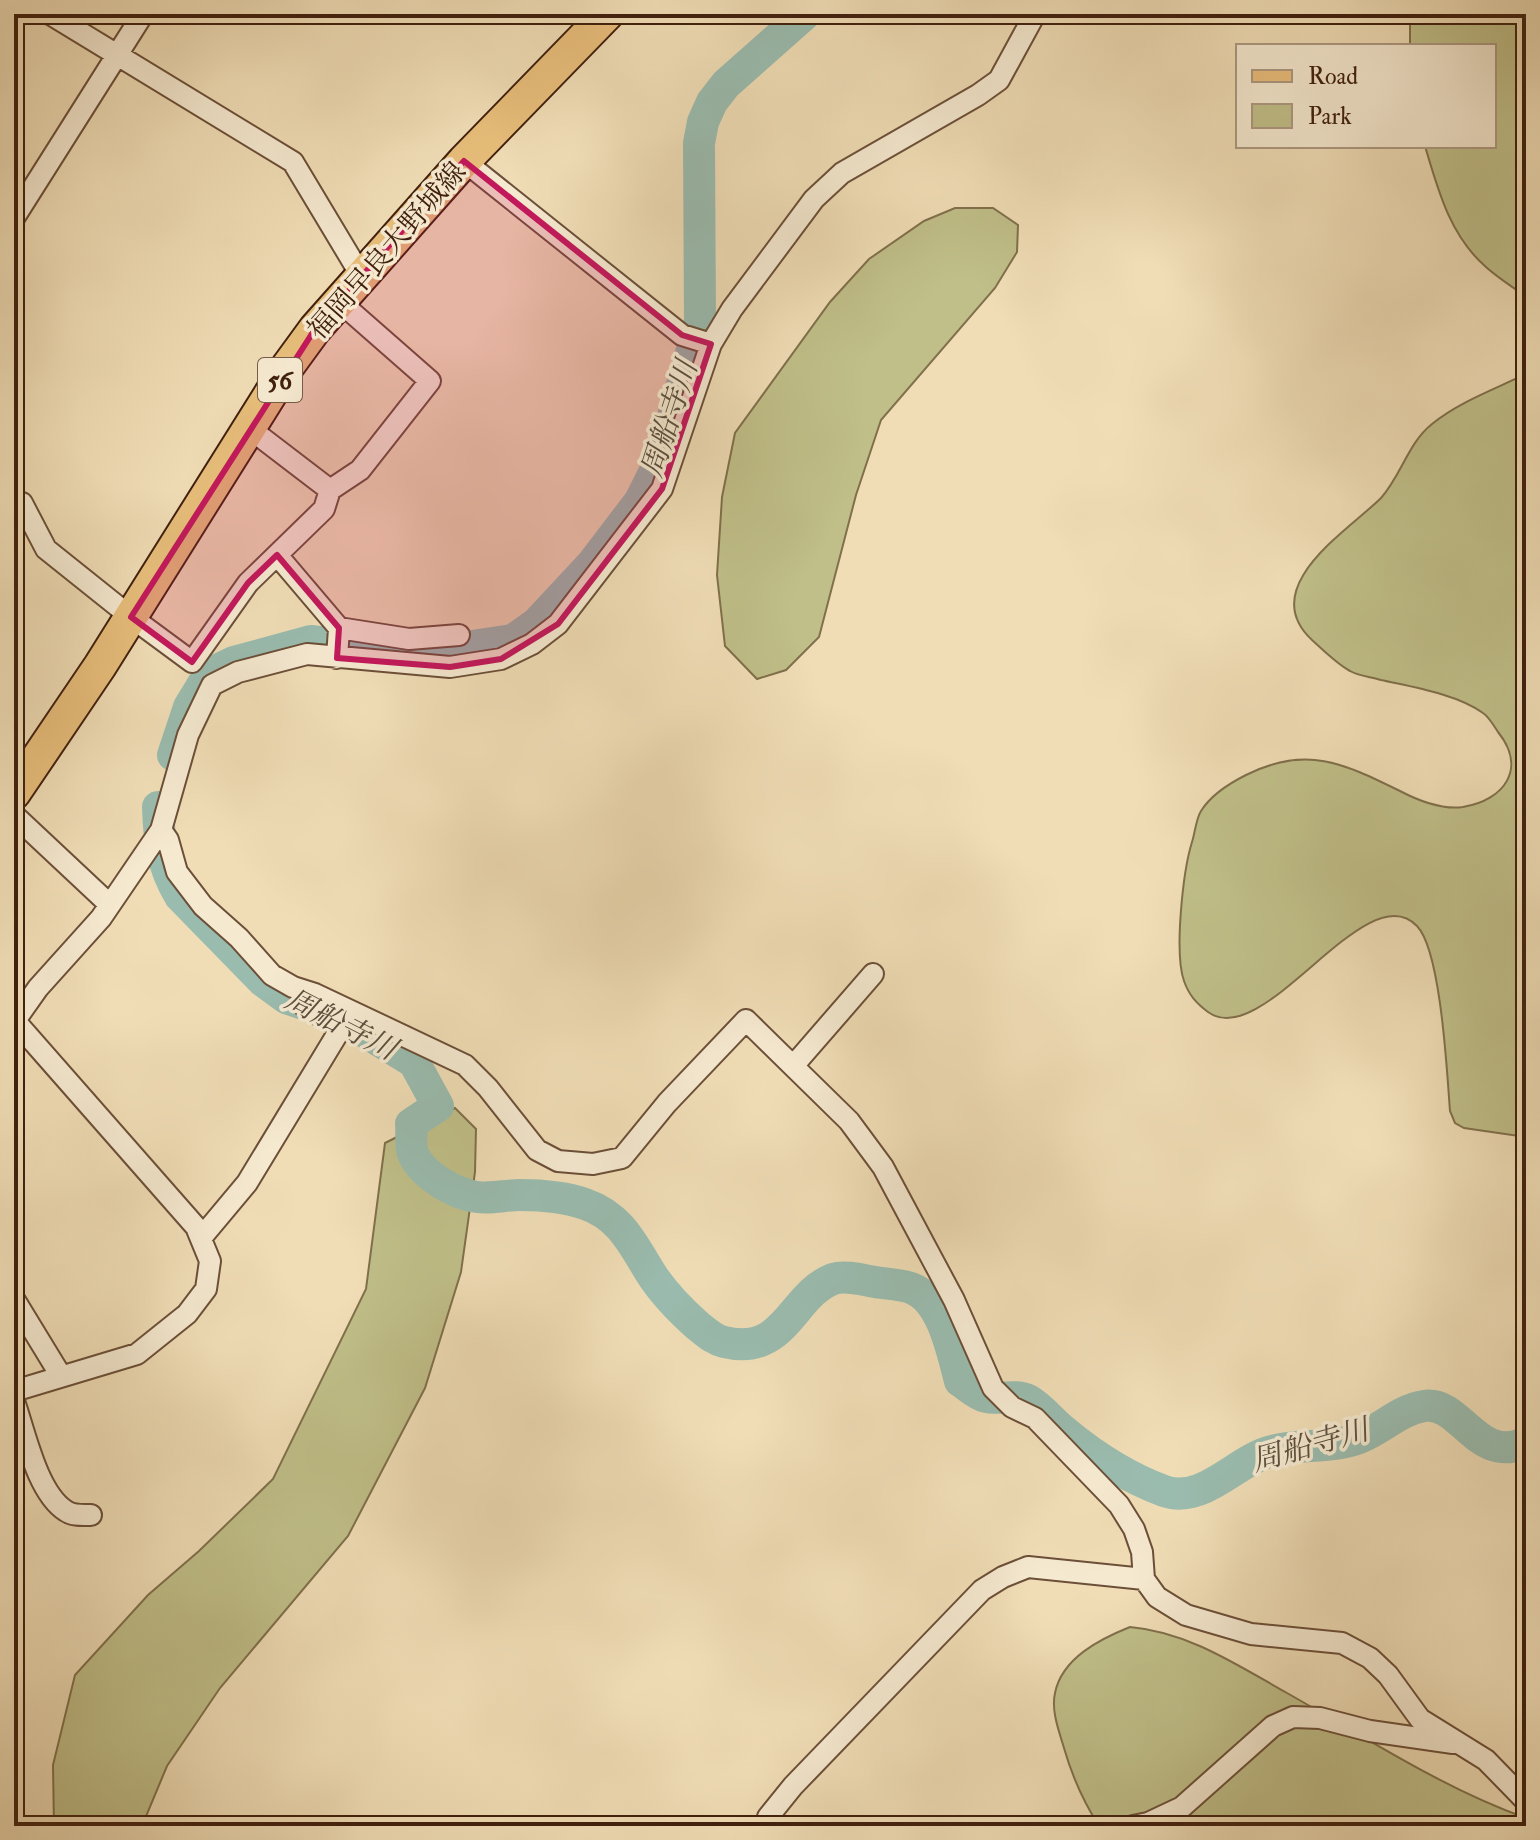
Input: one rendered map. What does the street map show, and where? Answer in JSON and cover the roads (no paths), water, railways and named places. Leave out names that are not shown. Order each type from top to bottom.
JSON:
[{"type":"main road","name":"福岡早良大野城線","points":[[14,793],[131,617],[288,366],[315,329],[464,161],[607,14]]},
{"type":"street","points":[[50,14],[293,162],[362,277]]},
{"type":"street","points":[[14,218],[143,14]]},
{"type":"street","points":[[277,555],[338,643],[450,667],[501,659],[532,644],[558,624],[662,489],[711,344],[732,309],[814,199],[842,173],[999,80],[1035,14]]},
{"type":"street","points":[[464,161],[682,335],[711,344]]},
{"type":"street","points":[[22,503],[46,549],[192,662],[248,583],[324,509],[330,490],[360,470],[430,381],[340,302]]},
{"type":"street","points":[[249,428],[330,490]]},
{"type":"street","points":[[14,1391],[137,1354],[187,1314],[206,1289],[210,1261],[196,1227],[15,1022],[38,988],[110,905],[156,837],[188,735],[212,685],[238,672],[338,643],[459,635]]},
{"type":"street","points":[[14,815],[110,905]]},
{"type":"street","points":[[156,837],[168,840],[177,872],[203,906],[239,938],[272,975],[465,1065],[488,1088],[537,1150],[558,1161],[593,1164],[622,1158],[667,1103],[746,1020],[849,1121],[883,1167],[954,1300],[993,1388],[1012,1407],[1035,1418],[1119,1505],[1142,1552],[1144,1579],[1157,1597],[1186,1615],[1251,1634],[1342,1643],[1370,1658],[1388,1675],[1420,1719],[1486,1760],[1526,1801]]},
{"type":"street","points":[[794,1065],[873,974]]},
{"type":"street","points":[[201,1238],[247,1183],[341,1028],[305,1007],[302,990]]},
{"type":"street","points":[[14,1299],[61,1376]]},
{"type":"street","points":[[14,1401],[40,1476],[53,1500],[68,1513],[91,1515]]},
{"type":"street","points":[[766,1826],[768,1817],[793,1786],[992,1583],[1028,1567],[1144,1579]]},
{"type":"street","points":[[1133,1826],[1148,1823],[1182,1807],[1273,1726],[1293,1717],[1320,1718],[1370,1731],[1461,1745]]},
{"type":"waterway","name":"周船寺川","points":[[173,755],[189,707],[209,674],[234,662],[311,641],[418,654],[513,640],[537,623],[592,564],[640,501],[661,459],[700,321],[699,143],[703,122],[712,102],[726,84],[805,14]]},
{"type":"waterway","name":"周船寺川","points":[[158,807],[163,853],[180,896],[263,981],[286,998],[357,1027],[414,1062],[438,1106],[411,1124],[413,1154],[424,1170],[440,1183],[468,1195],[553,1197],[597,1209],[624,1232],[672,1301],[717,1340],[745,1344],[761,1341],[775,1333],[807,1298],[833,1279],[854,1278],[911,1288],[922,1294],[938,1315],[960,1381],[986,1397],[1028,1400],[1076,1441],[1112,1466],[1151,1486],[1177,1494],[1203,1488],[1263,1454],[1287,1448],[1347,1442],[1407,1411],[1424,1406],[1449,1412],[1482,1440],[1495,1446],[1509,1447],[1526,1442]]}]
